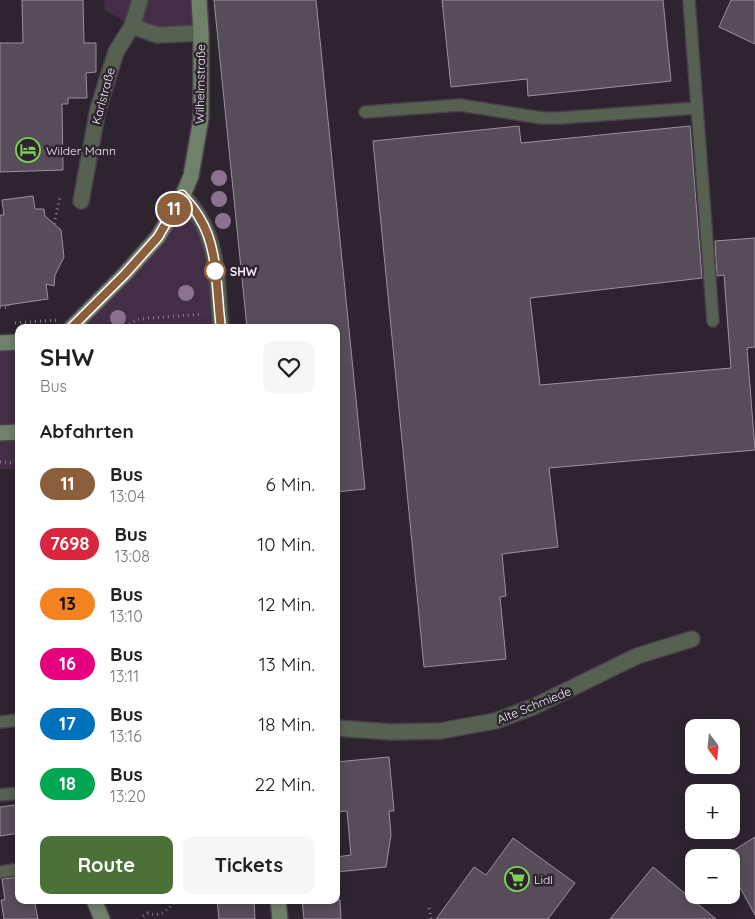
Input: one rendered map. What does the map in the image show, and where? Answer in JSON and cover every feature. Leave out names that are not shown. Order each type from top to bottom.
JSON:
[{"type":"main road","name":"Wilhelmstraße","points":[[73,324],[125,274],[158,237],[191,176],[201,118],[201,33],[198,0]]},
{"type":"main road","points":[[0,343],[15,342]]},
{"type":"main road","points":[[0,433],[15,432]]},
{"type":"main road","points":[[96,904],[102,919]]},
{"type":"main road","points":[[278,904],[280,919]]},
{"type":"street","name":"Karlstraße","points":[[81,201],[98,109],[116,52],[132,26],[140,0]]},
{"type":"street","points":[[132,26],[157,35],[201,33]]},
{"type":"street","points":[[182,195],[199,217],[208,235],[216,272],[220,324]]},
{"type":"street","name":"Alte Schmiede","points":[[340,728],[391,732],[440,731],[495,721],[533,707],[637,656],[692,639]]},
{"type":"lane","points":[[689,0],[713,322]]},
{"type":"lane","points":[[365,112],[460,105],[542,118],[560,118],[697,108]]},
{"type":"lane","points":[[0,722],[15,720]]},
{"type":"lane","points":[[0,795],[15,793]]},
{"type":"lane","points":[[0,872],[15,870]]},
{"type":"path","points":[[54,224],[60,198]]},
{"type":"path","points":[[0,307],[8,308],[8,304]]},
{"type":"path","points":[[128,324],[139,319],[219,312]]},
{"type":"path","points":[[9,324],[53,319],[69,324]]},
{"type":"path","points":[[0,462],[15,463]]},
{"type":"path","points":[[144,916],[148,913],[152,916],[160,916],[169,911],[172,904]]},
{"type":"path","points":[[429,908],[431,919]]},
{"type":"shaded area","points":[[104,0],[195,0],[197,30],[157,35],[132,26],[105,10]]},
{"type":"shaded area","points":[[183,202],[197,219],[208,256],[217,324],[78,324]]},
{"type":"shaded area","points":[[15,346],[15,469],[0,469],[0,349]]},
{"type":"building","points":[[22,0],[83,0],[84,43],[96,43],[96,72],[86,73],[87,98],[68,98],[68,104],[62,104],[63,170],[0,172],[0,43],[23,43]]},
{"type":"building","points":[[214,0],[316,0],[365,489],[340,492],[340,324],[247,324]]},
{"type":"building","points":[[442,0],[663,0],[671,81],[528,96],[527,79],[451,87]]},
{"type":"building","points":[[731,0],[755,0],[755,44],[719,27]]},
{"type":"building","points":[[519,126],[521,143],[690,126],[702,278],[530,298],[540,385],[731,368],[724,275],[717,276],[715,241],[755,238],[755,347],[747,348],[755,450],[549,468],[558,547],[502,554],[506,596],[500,597],[506,659],[424,667],[373,141]]},
{"type":"building","points":[[33,196],[35,209],[44,209],[45,216],[61,230],[64,257],[55,275],[54,286],[46,284],[48,299],[0,306],[0,215],[4,215],[2,200]]},
{"type":"building","points":[[389,757],[394,811],[389,811],[391,835],[386,867],[340,872],[340,856],[351,855],[347,811],[340,812],[340,762]]},
{"type":"building","points":[[15,805],[15,834],[0,836],[0,807]]},
{"type":"building","points":[[755,837],[755,915],[740,888],[740,849],[736,849]]},
{"type":"building","name":"Lidl","points":[[513,838],[575,883],[548,919],[436,919],[474,867],[486,875]]},
{"type":"building","points":[[653,867],[685,893],[685,904],[698,904],[716,919],[610,919]]},
{"type":"building","points":[[15,877],[15,904],[35,904],[38,919],[4,919],[1,900],[5,900],[2,879]]},
{"type":"building","points":[[340,900],[341,919],[304,919],[302,904],[340,904]]},
{"type":"building","points":[[217,904],[254,904],[255,919],[219,919]]},
{"type":"bus line","name":"11","points":[[73,324],[125,274],[158,237],[182,195],[199,217],[208,235],[216,272],[220,324]]},
{"type":"place","name":"Wilder Mann","points":[[28,150]]},
{"type":"place","name":"SHW","points":[[215,271]]},
{"type":"place","name":"Lidl","points":[[517,879]]}]
